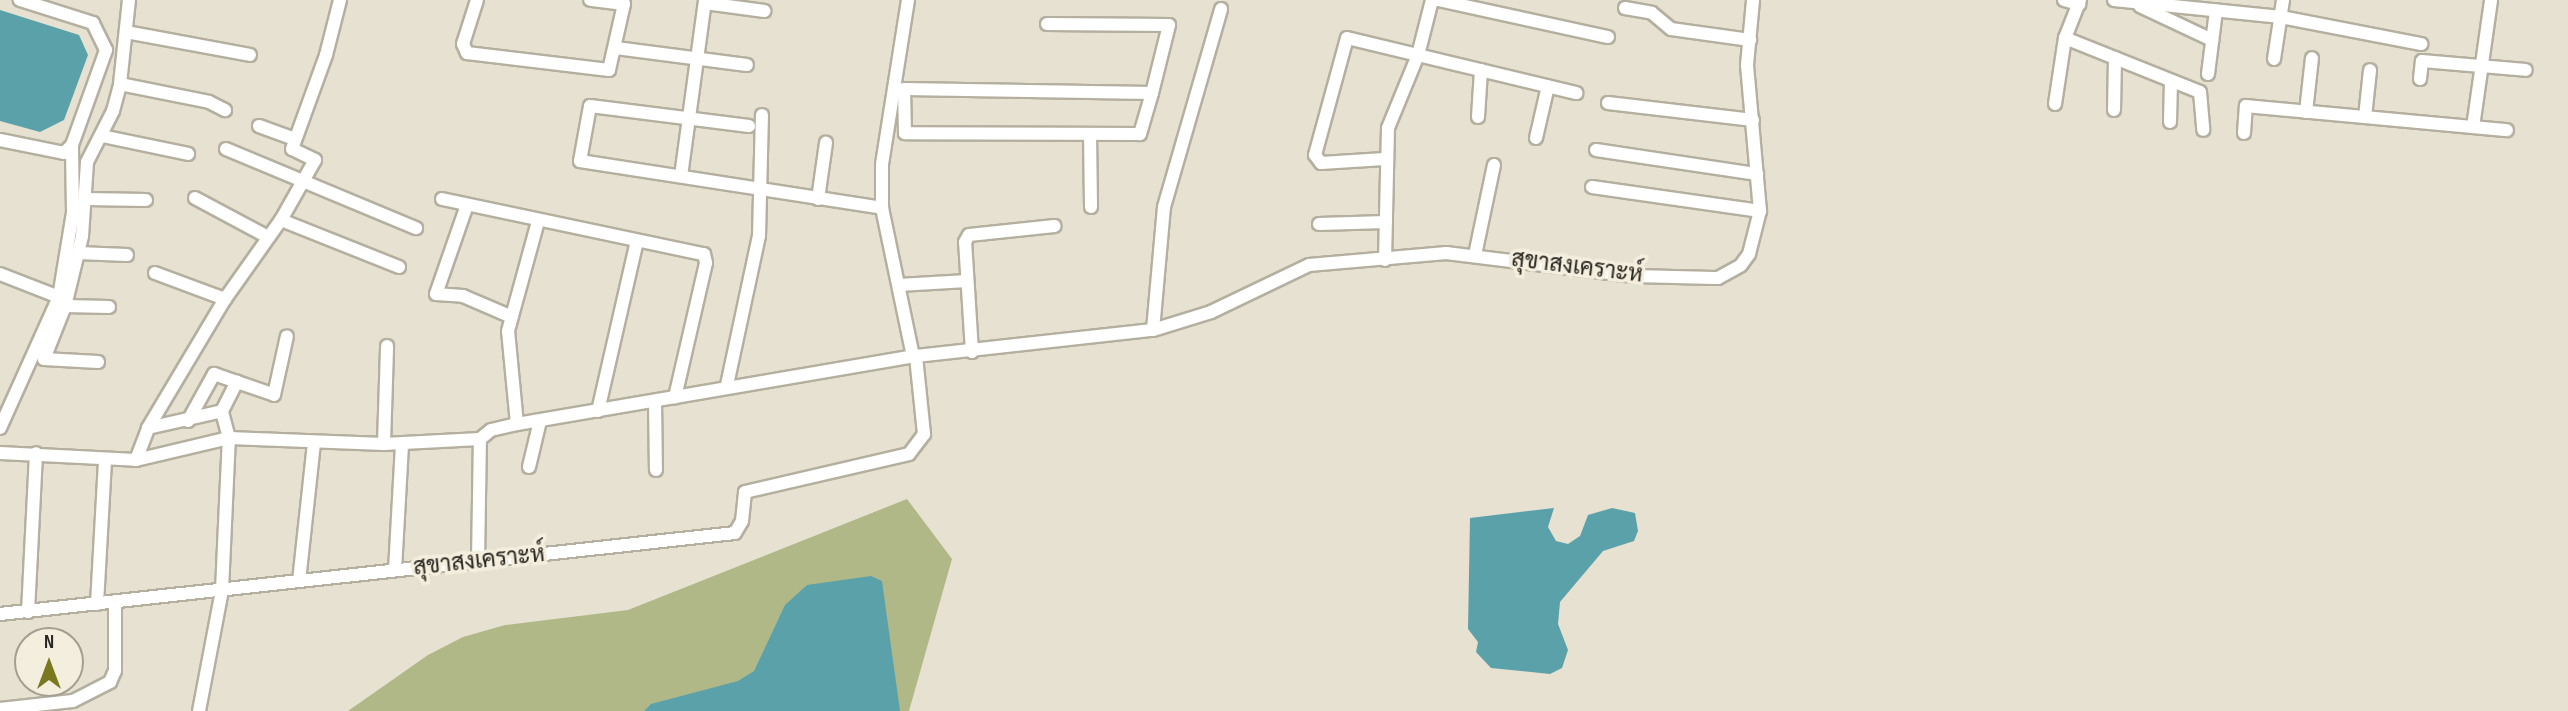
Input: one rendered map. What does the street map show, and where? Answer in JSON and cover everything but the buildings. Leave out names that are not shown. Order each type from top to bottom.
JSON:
[{"type":"street","points":[[0,428],[62,301],[73,212],[72,145],[106,50],[93,23],[20,0]]},
{"type":"street","points":[[98,362],[44,359],[78,253],[86,199],[87,162],[102,135],[120,85],[129,0]]},
{"type":"street","points":[[136,460],[148,428],[225,299],[303,185],[315,160],[292,149],[326,55],[340,0]]},
{"type":"street","points":[[477,0],[463,44],[467,53],[603,70],[613,67],[624,2],[590,0]]},
{"type":"street","points":[[908,0],[888,114],[882,208],[915,357]]},
{"type":"street","points":[[1385,260],[1384,159],[1388,128],[1418,55],[1435,0],[1608,37]]},
{"type":"street","name":"สุขาสงเคราะห์","points":[[480,439],[491,430],[517,424],[655,401],[727,385],[915,357],[1153,330],[1211,312],[1309,265],[1475,255],[1634,275],[1718,278],[1741,265],[1749,254],[1760,211],[1750,40],[1754,0]]},
{"type":"street","points":[[2055,104],[2065,38],[2080,2],[2064,0]]},
{"type":"street","points":[[2114,0],[2280,18],[2421,44]]},
{"type":"street","points":[[2274,59],[2283,0]]},
{"type":"street","points":[[2473,127],[2491,0]]},
{"type":"street","points":[[681,176],[705,2],[764,11]]},
{"type":"street","points":[[2130,2],[2212,40]]},
{"type":"street","points":[[1625,8],[1652,13],[1671,29],[1750,40]]},
{"type":"street","points":[[1153,330],[1164,207],[1221,9]]},
{"type":"street","points":[[2208,74],[2216,11]]},
{"type":"street","points":[[1047,24],[1168,25],[1152,93],[1140,134],[905,132],[904,89],[1152,93]]},
{"type":"street","points":[[126,32],[250,55]]},
{"type":"street","points":[[1384,159],[1321,163],[1315,155],[1347,38],[1576,93]]},
{"type":"street","points":[[2065,38],[2200,92],[2203,130]]},
{"type":"street","points":[[617,48],[747,65]]},
{"type":"street","points":[[2114,110],[2115,58]]},
{"type":"street","points":[[2306,112],[2312,58]]},
{"type":"street","points":[[2420,79],[2422,61],[2526,69]]},
{"type":"street","points":[[1478,117],[1481,70]]},
{"type":"street","points":[[2365,117],[2370,70]]},
{"type":"street","points":[[2170,122],[2171,80]]},
{"type":"street","points":[[120,85],[209,102],[225,110]]},
{"type":"street","points":[[1536,138],[1548,86]]},
{"type":"street","points":[[1608,103],[1753,120]]},
{"type":"street","points":[[749,126],[596,105],[587,109],[583,132],[584,164],[681,176],[759,192],[882,208]]},
{"type":"street","points":[[2244,132],[2246,106],[2507,130]]},
{"type":"street","points":[[888,114],[905,114]]},
{"type":"street","points":[[727,385],[759,236],[762,115]]},
{"type":"street","points":[[259,126],[295,139]]},
{"type":"street","points":[[1090,134],[1091,207]]},
{"type":"street","points":[[102,135],[188,154]]},
{"type":"street","points":[[0,140],[50,153],[64,153],[72,145]]},
{"type":"street","points":[[818,199],[826,142]]},
{"type":"street","points":[[226,149],[303,185],[416,228]]},
{"type":"street","points":[[1596,150],[1757,174]]},
{"type":"street","points":[[1475,255],[1494,165]]},
{"type":"street","points":[[1592,187],[1760,211]]},
{"type":"street","points":[[195,198],[268,237]]},
{"type":"street","points":[[86,199],[146,200]]},
{"type":"street","points":[[442,199],[707,257],[675,397]]},
{"type":"street","points":[[467,205],[436,294],[463,296],[512,317]]},
{"type":"street","points":[[281,220],[399,267]]},
{"type":"street","points":[[517,424],[508,331],[538,221]]},
{"type":"street","points":[[1319,224],[1386,222]]},
{"type":"street","points":[[972,352],[967,281],[969,235],[1055,226]]},
{"type":"street","points":[[598,411],[637,241]]},
{"type":"street","points":[[78,253],[127,255]]},
{"type":"street","points":[[155,273],[225,299]]},
{"type":"street","points":[[0,274],[62,301],[109,307]]},
{"type":"street","points":[[899,285],[967,281]]},
{"type":"street","points":[[188,421],[214,374],[274,395],[287,335]]},
{"type":"street","points":[[384,444],[387,346]]},
{"type":"street","name":"สุขาสงเคราะห์","points":[[0,614],[735,533],[741,521],[745,492],[909,454],[923,434],[915,357]]},
{"type":"street","points":[[199,711],[222,590],[229,438],[222,411],[237,382]]},
{"type":"street","points":[[655,401],[656,470]]},
{"type":"street","points":[[148,428],[188,421],[222,411]]},
{"type":"street","points":[[529,467],[540,421]]},
{"type":"street","points":[[0,453],[136,460],[229,438],[314,444],[384,444],[480,439],[478,562]]},
{"type":"street","points":[[395,570],[402,443]]},
{"type":"street","points":[[299,581],[314,444]]},
{"type":"street","points":[[28,612],[36,453]]},
{"type":"street","points":[[97,604],[105,459]]},
{"type":"street","points":[[0,709],[19,710],[85,696],[114,678],[116,601]]},
{"type":"street","points":[[83,711],[85,696]]},
{"type":"green space","points":[[907,499],[952,559],[909,711],[348,711],[428,655],[463,637],[505,625],[628,610]]},
{"type":"water","points":[[0,10],[79,35],[88,55],[64,120],[40,132],[0,121]]},
{"type":"water","points":[[1554,508],[1548,527],[1556,541],[1568,544],[1580,536],[1588,515],[1612,508],[1635,513],[1638,531],[1634,541],[1603,551],[1560,602],[1558,624],[1568,650],[1562,668],[1550,674],[1491,668],[1476,652],[1478,642],[1468,629],[1470,518]]},
{"type":"water","points":[[871,576],[882,581],[900,711],[644,711],[651,704],[738,681],[754,671],[785,605],[807,585]]}]
